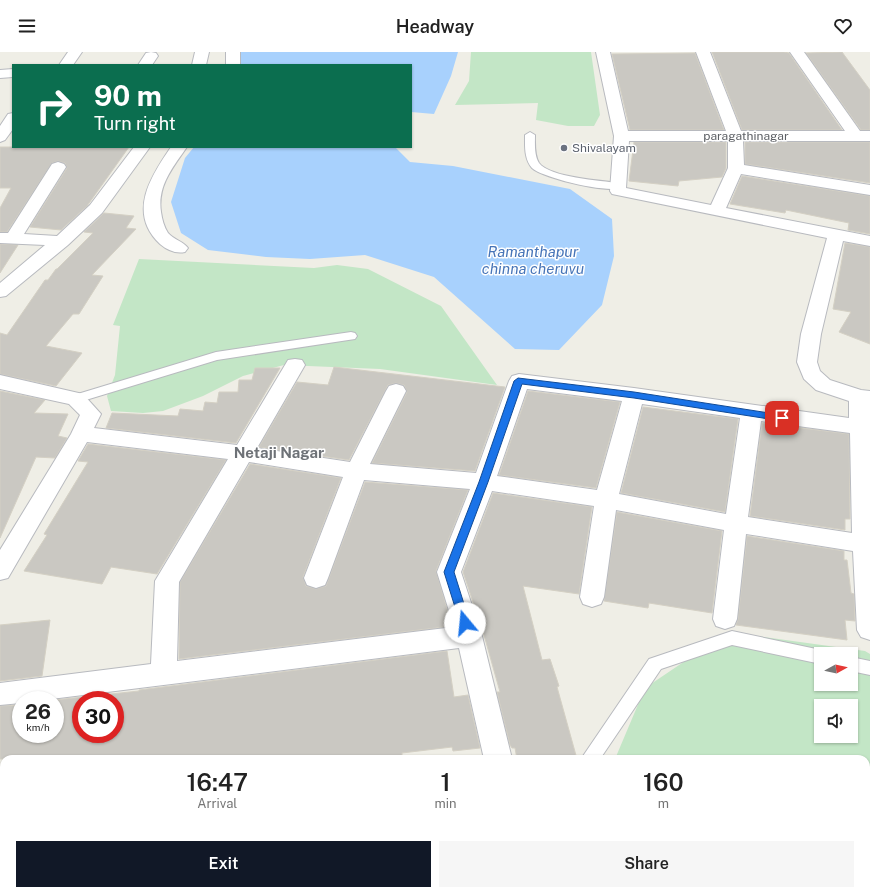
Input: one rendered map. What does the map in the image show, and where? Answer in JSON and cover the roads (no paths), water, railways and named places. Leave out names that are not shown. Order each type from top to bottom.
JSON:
[{"type":"street","points":[[67,64],[75,52]]},
{"type":"street","points":[[199,64],[202,52]]},
{"type":"street","points":[[233,52],[233,64]]},
{"type":"street","points":[[603,52],[622,136],[618,191],[870,241]]},
{"type":"street","points":[[703,52],[735,136],[736,168],[717,210]]},
{"type":"street","points":[[797,52],[862,136]]},
{"type":"street","points":[[0,74],[12,73]]},
{"type":"street","points":[[0,116],[12,114]]},
{"type":"street","points":[[0,137],[12,119]]},
{"type":"street","name":"paragathinagar","points":[[622,136],[862,136]]},
{"type":"street","points":[[0,292],[62,241],[96,209],[141,148]]},
{"type":"street","points":[[178,148],[155,186],[152,201],[155,221],[159,230],[167,242],[179,248]]},
{"type":"street","points":[[7,238],[58,167]]},
{"type":"street","points":[[736,168],[870,190]]},
{"type":"street","points":[[836,235],[811,334],[807,362],[811,374],[823,385],[864,397],[860,427],[864,544],[870,630]]},
{"type":"street","points":[[7,238],[62,241]]},
{"type":"street","points":[[164,674],[168,581],[295,365]]},
{"type":"street","points":[[497,755],[469,636],[449,572],[484,482],[518,381],[634,395],[751,414],[860,427]]},
{"type":"street","points":[[0,382],[76,399],[91,414],[81,434],[0,571]]},
{"type":"street","points":[[316,578],[356,471],[396,391]]},
{"type":"street","points":[[592,597],[606,500],[634,395]]},
{"type":"street","points":[[725,619],[751,414]]},
{"type":"street","points":[[81,434],[244,454],[356,471],[484,482],[606,500],[736,524],[864,544]]},
{"type":"street","points":[[0,694],[469,636]]},
{"type":"lane","points":[[530,135],[531,157],[539,169],[550,174],[567,178],[619,186]]},
{"type":"lane","points":[[76,399],[216,356],[351,336]]},
{"type":"lane","points":[[593,755],[655,664],[732,638],[814,656]]},
{"type":"lane","points":[[858,665],[870,668]]},
{"type":"water","points":[[239,52],[458,52],[451,76],[434,114],[412,112],[412,64],[241,64]]},
{"type":"water","name":"Ramanthapur chinna cheruvu","points":[[193,148],[396,148],[410,162],[453,166],[570,189],[612,219],[614,256],[602,305],[559,350],[515,349],[434,277],[365,255],[310,259],[266,257],[208,250],[181,233],[171,202],[185,158]]},
{"type":"place","name":"Shivalayam","points":[[564,148]]},
{"type":"district","name":"Netaji Nagar","points":[[279,453]]}]
